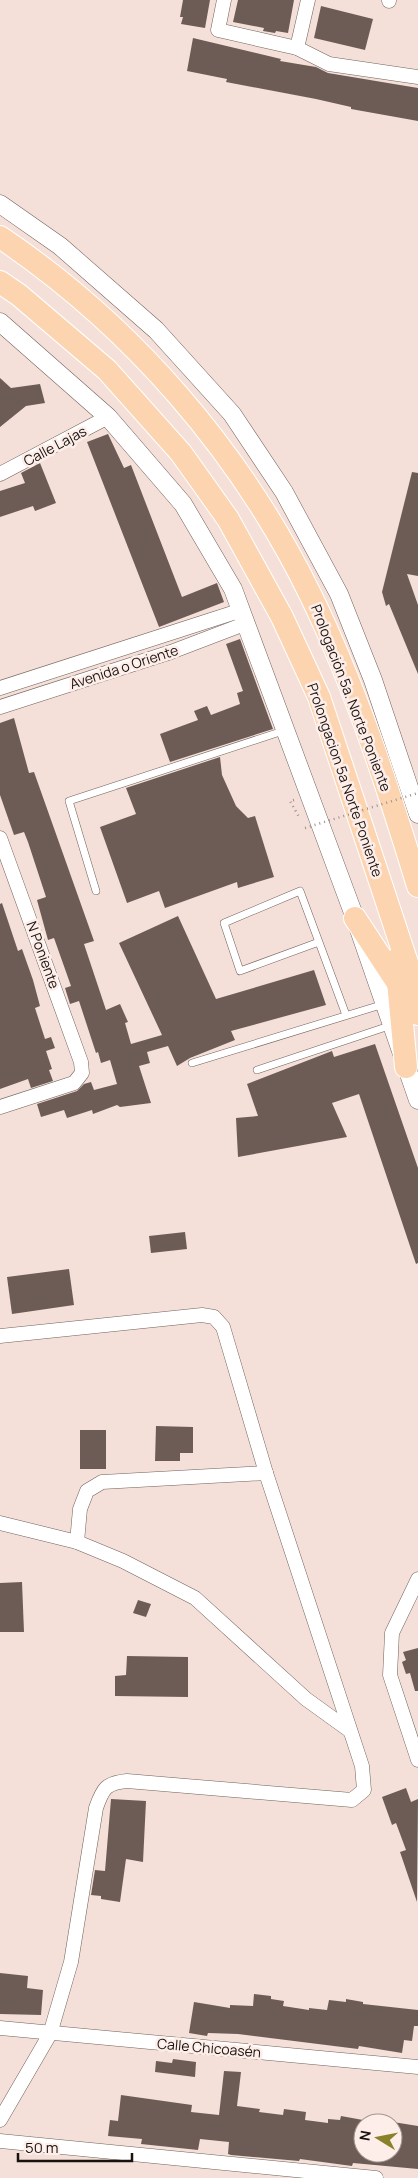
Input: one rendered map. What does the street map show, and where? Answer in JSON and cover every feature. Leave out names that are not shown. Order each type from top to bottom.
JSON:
[{"type":"main road","name":"Prologación 5a. Norte Poniente","points":[[0,237],[38,263],[132,344],[211,433],[262,507],[311,596],[348,683],[392,802],[418,886]]},
{"type":"main road","name":"Prolongacion 5a Norte Poniente","points":[[0,282],[19,295],[107,370],[180,453],[228,519],[282,617],[319,697],[418,996]]},
{"type":"main road","points":[[355,918],[418,1014]]},
{"type":"main road","points":[[393,922],[406,1067]]},
{"type":"street","points":[[224,0],[218,30],[297,48],[329,64],[418,77]]},
{"type":"street","points":[[297,48],[308,0]]},
{"type":"street","points":[[0,204],[60,246],[156,330],[232,414],[284,492],[338,594],[374,680],[418,814]]},
{"type":"street","points":[[0,322],[108,418],[183,504],[233,589],[355,918],[418,1100]]},
{"type":"street","name":"Calle Lajas","points":[[0,474],[108,418]]},
{"type":"street","name":"Avenida o Oriente","points":[[0,688],[244,617]]},
{"type":"street","name":"Avenida o Oriente","points":[[0,707],[172,652],[244,617]]},
{"type":"street","name":"N Poniente","points":[[0,838],[81,1062],[82,1073],[74,1083],[0,1106]]},
{"type":"street","points":[[0,1336],[202,1314],[214,1317],[222,1327],[266,1472],[362,1766],[364,1790],[352,1800],[127,1781],[112,1783],[102,1791],[96,1808],[71,1962],[50,2034],[0,2120]]},
{"type":"street","points":[[78,1542],[80,1509],[87,1491],[102,1482],[266,1472]]},
{"type":"street","points":[[0,1523],[78,1542],[123,1561],[195,1598],[306,1699],[349,1730]]},
{"type":"street","points":[[418,1579],[392,1633],[390,1675],[418,1760]]},
{"type":"street","name":"Calle Chicoasén","points":[[0,2028],[418,2067]]},
{"type":"street","points":[[0,2142],[376,2178]]},
{"type":"lane","points":[[96,891],[69,800],[286,730]]},
{"type":"lane","points":[[319,942],[240,970],[224,923],[300,891],[319,942],[346,1015]]},
{"type":"lane","points":[[192,1063],[385,1003]]},
{"type":"lane","points":[[257,1070],[392,1025]]},
{"type":"path","points":[[290,801],[305,828],[418,793]]},
{"type":"building","points":[[183,0],[210,0],[205,28],[181,24],[183,17],[180,17]]},
{"type":"building","points":[[238,0],[294,0],[288,33],[263,31],[264,28],[233,22]]},
{"type":"building","points":[[321,6],[373,19],[365,50],[314,38]]},
{"type":"building","points":[[193,38],[281,59],[280,61],[316,67],[328,73],[418,88],[418,121],[351,109],[351,107],[316,99],[226,82],[227,79],[187,71]]},
{"type":"building","points":[[0,378],[11,388],[40,384],[45,403],[26,406],[0,427]]},
{"type":"building","points":[[108,434],[124,468],[131,465],[182,597],[217,583],[224,602],[159,627],[87,442]]},
{"type":"building","points":[[40,463],[56,503],[35,511],[33,506],[0,517],[0,491],[25,483],[21,473]]},
{"type":"building","points":[[412,472],[418,473],[418,576],[407,574],[418,605],[418,674],[389,604],[386,606],[382,592]]},
{"type":"building","points":[[240,639],[273,729],[170,762],[160,734],[198,720],[194,711],[207,706],[211,715],[240,704],[237,693],[243,691],[226,644]]},
{"type":"building","points":[[14,718],[29,773],[34,772],[94,941],[84,944],[106,1010],[120,1004],[128,1022],[125,1023],[131,1044],[162,1035],[119,943],[178,916],[216,999],[314,970],[326,1005],[231,1031],[235,1040],[190,1058],[177,1066],[168,1046],[147,1052],[150,1063],[139,1066],[151,1103],[120,1107],[117,1105],[93,1114],[92,1110],[67,1118],[64,1110],[41,1117],[37,1104],[77,1091],[84,1084],[91,1082],[94,1090],[117,1084],[110,1060],[101,1063],[98,1052],[96,1053],[79,1001],[70,1004],[65,988],[71,986],[54,938],[48,940],[37,900],[46,897],[28,842],[24,832],[14,835],[0,795],[0,723]]},
{"type":"building","points":[[220,757],[222,775],[236,806],[248,818],[255,816],[274,877],[238,888],[237,882],[165,908],[159,891],[127,903],[100,827],[136,814],[126,788]]},
{"type":"building","points":[[2,903],[18,951],[22,949],[33,980],[40,1006],[35,1008],[45,1039],[51,1037],[55,1048],[46,1051],[52,1069],[49,1070],[53,1081],[31,1088],[28,1079],[0,1089],[0,904]]},
{"type":"building","points":[[375,1044],[418,1168],[418,1263],[416,1264],[359,1094],[332,1103],[347,1137],[238,1157],[236,1118],[258,1116],[247,1084],[332,1051],[334,1057]]},
{"type":"building","points":[[185,1232],[187,1249],[151,1253],[149,1236]]},
{"type":"building","points":[[69,1269],[74,1305],[12,1314],[7,1277]]},
{"type":"building","points":[[156,1426],[193,1427],[193,1453],[180,1453],[180,1461],[155,1461]]},
{"type":"building","points":[[80,1430],[106,1430],[106,1469],[80,1469]]},
{"type":"building","points":[[22,1582],[24,1632],[0,1632],[0,1583]]},
{"type":"building","points":[[138,1600],[151,1604],[146,1617],[133,1613]]},
{"type":"building","points":[[418,1648],[418,1691],[415,1691],[410,1673],[406,1674],[402,1662],[406,1660],[403,1652]]},
{"type":"building","points":[[127,1656],[188,1657],[188,1697],[115,1696],[115,1676],[126,1675]]},
{"type":"building","points":[[406,1788],[411,1802],[418,1799],[417,1902],[400,1852],[406,1850],[396,1823],[392,1825],[382,1797]]},
{"type":"building","points":[[111,1799],[146,1801],[143,1862],[126,1859],[120,1902],[101,1899],[101,1896],[91,1895],[95,1870],[105,1871]]},
{"type":"building","points":[[0,1973],[28,1976],[27,1988],[43,1990],[41,2015],[0,2014]]},
{"type":"building","points":[[254,1994],[271,1996],[271,1999],[284,2001],[283,2006],[309,2010],[309,2008],[327,2010],[329,2000],[346,2002],[346,1999],[363,2002],[363,2004],[418,2010],[418,2026],[414,2026],[412,2041],[404,2040],[402,2053],[359,2046],[358,2049],[238,2034],[208,2033],[207,2036],[189,2033],[194,2002],[230,2008],[230,2005],[253,2006]]},
{"type":"building","points":[[173,2059],[196,2062],[195,2077],[155,2072],[156,2061],[172,2063]]},
{"type":"building","points":[[224,2071],[241,2072],[237,2106],[260,2109],[259,2112],[283,2115],[284,2109],[306,2112],[305,2120],[328,2123],[328,2119],[340,2120],[341,2116],[353,2118],[352,2166],[300,2159],[299,2161],[231,2155],[228,2154],[229,2142],[200,2139],[198,2150],[141,2144],[142,2139],[108,2136],[110,2120],[118,2121],[121,2095],[192,2105],[191,2112],[219,2115]]},
{"type":"building","points":[[403,2124],[418,2126],[418,2169],[353,2163],[403,2163]]}]
